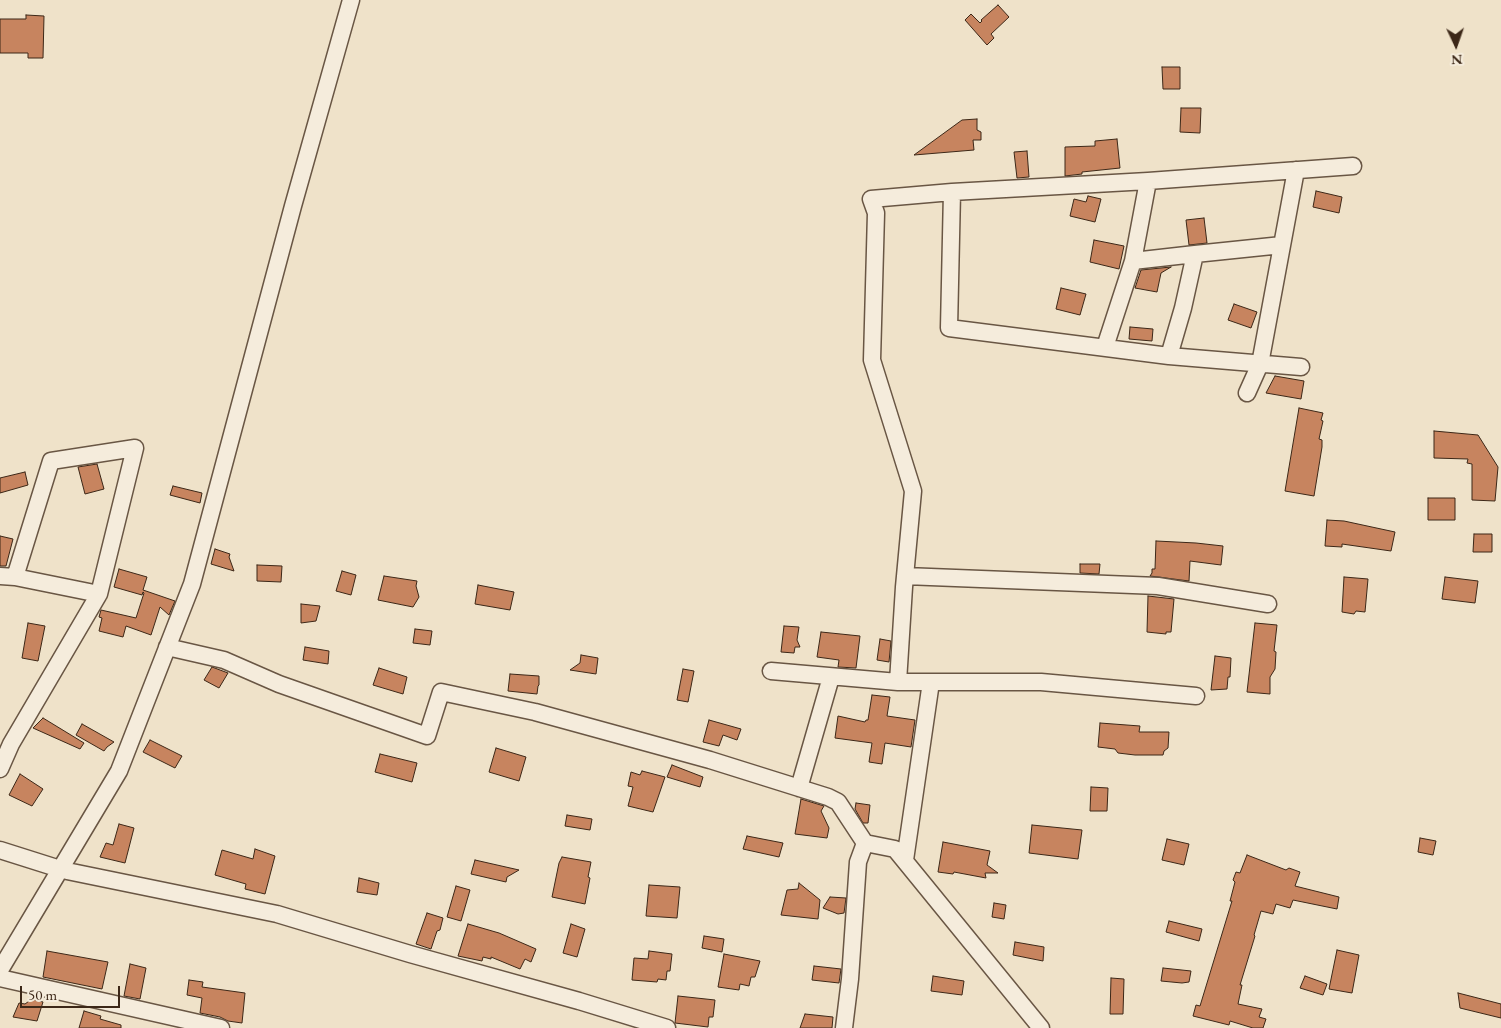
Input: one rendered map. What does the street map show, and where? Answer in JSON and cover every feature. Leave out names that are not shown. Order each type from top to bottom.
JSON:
[{"type":"street","points":[[0,970],[63,870],[119,771],[192,584],[293,206],[351,0]]},
{"type":"street","points":[[898,682],[913,492],[872,360],[876,213],[871,199],[1353,166]]},
{"type":"street","points":[[1247,393],[1260,364],[1296,170]]},
{"type":"street","points":[[1105,347],[1134,261],[1148,181]]},
{"type":"street","points":[[952,192],[950,328],[1169,356],[1301,367]]},
{"type":"street","points":[[1134,261],[1282,245]]},
{"type":"street","points":[[1169,356],[1183,308],[1195,254]]},
{"type":"street","points":[[0,769],[11,744],[98,594],[135,448],[51,461],[8,576],[98,594]]},
{"type":"street","points":[[905,576],[1158,586],[1268,604]]},
{"type":"street","points":[[167,647],[224,660],[279,684],[426,736],[441,692],[535,712],[710,760],[828,797],[838,802],[865,843],[895,849],[1041,1028]]},
{"type":"street","points":[[771,671],[898,682],[1041,682],[1196,696]]},
{"type":"street","points":[[799,788],[830,677]]},
{"type":"street","points":[[905,860],[931,682]]},
{"type":"street","points":[[844,1028],[850,979],[858,862],[865,843]]},
{"type":"street","points":[[0,850],[63,870],[277,914],[667,1028]]},
{"type":"street","points":[[0,978],[221,1028]]},
{"type":"building","points":[[998,5],[1009,17],[991,34],[994,38],[987,45],[965,20],[971,14],[980,23]]},
{"type":"building","points":[[26,15],[44,16],[43,58],[28,58],[28,53],[0,53],[0,19],[26,19]]},
{"type":"building","points":[[1162,67],[1180,67],[1180,89],[1163,89]]},
{"type":"building","points":[[1181,108],[1201,108],[1200,133],[1180,132]]},
{"type":"building","points":[[977,119],[977,130],[981,132],[981,140],[973,140],[974,150],[914,155],[962,120]]},
{"type":"building","points":[[1117,139],[1120,168],[1082,172],[1082,174],[1065,176],[1065,147],[1095,146],[1095,141]]},
{"type":"building","points":[[1027,151],[1029,177],[1017,178],[1014,152]]},
{"type":"building","points":[[1316,191],[1342,197],[1339,213],[1313,207]]},
{"type":"building","points":[[1088,196],[1101,199],[1095,222],[1070,216],[1074,199],[1086,202]]},
{"type":"building","points":[[1204,218],[1207,243],[1189,245],[1186,220]]},
{"type":"building","points":[[1094,240],[1124,246],[1119,269],[1090,262]]},
{"type":"building","points":[[1171,267],[1161,273],[1157,292],[1135,288],[1141,270]]},
{"type":"building","points":[[1061,288],[1086,294],[1080,315],[1056,309]]},
{"type":"building","points":[[1234,304],[1257,312],[1251,328],[1228,320]]},
{"type":"building","points":[[1130,327],[1153,329],[1152,341],[1129,339]]},
{"type":"building","points":[[1275,376],[1304,381],[1301,399],[1266,393]]},
{"type":"building","points":[[1299,408],[1323,413],[1319,439],[1322,440],[1322,447],[1314,496],[1285,491]]},
{"type":"building","points":[[1434,431],[1478,435],[1498,467],[1495,501],[1472,500],[1472,464],[1467,463],[1468,459],[1434,458]]},
{"type":"building","points":[[97,464],[104,489],[85,494],[78,467]]},
{"type":"building","points":[[25,472],[28,485],[0,493],[0,478]]},
{"type":"building","points":[[173,486],[202,493],[200,503],[170,495]]},
{"type":"building","points":[[1428,498],[1455,498],[1455,520],[1428,520]]},
{"type":"building","points":[[1327,520],[1344,521],[1395,532],[1391,551],[1342,544],[1342,547],[1325,546]]},
{"type":"building","points":[[1474,534],[1492,534],[1492,552],[1473,552]]},
{"type":"building","points":[[0,536],[13,539],[6,566],[0,566]]},
{"type":"building","points":[[1156,541],[1223,546],[1221,565],[1190,561],[1189,581],[1150,576],[1152,569],[1155,569]]},
{"type":"building","points":[[215,549],[230,554],[229,557],[234,571],[211,564]]},
{"type":"building","points":[[1080,564],[1100,564],[1099,574],[1080,573]]},
{"type":"building","points":[[257,565],[282,566],[281,582],[257,581]]},
{"type":"building","points":[[119,569],[147,577],[143,590],[175,601],[169,615],[160,607],[151,635],[126,626],[123,637],[99,631],[102,618],[99,617],[101,610],[136,618],[144,593],[142,595],[114,587]]},
{"type":"building","points":[[342,571],[356,575],[351,595],[336,591]]},
{"type":"building","points":[[384,576],[417,581],[416,586],[419,597],[413,607],[378,600]]},
{"type":"building","points":[[1344,577],[1368,579],[1365,612],[1356,611],[1354,614],[1342,612]]},
{"type":"building","points":[[1445,577],[1478,581],[1475,603],[1442,599]]},
{"type":"building","points":[[478,585],[514,592],[510,610],[475,604]]},
{"type":"building","points":[[1148,596],[1174,599],[1171,632],[1166,632],[1166,634],[1147,632]]},
{"type":"building","points":[[301,604],[320,606],[316,621],[301,623]]},
{"type":"building","points":[[28,623],[45,626],[38,661],[22,658]]},
{"type":"building","points":[[1255,623],[1277,625],[1274,651],[1276,652],[1275,669],[1270,677],[1270,694],[1247,692]]},
{"type":"building","points":[[784,626],[799,627],[797,640],[800,647],[795,647],[794,653],[781,652]]},
{"type":"building","points":[[415,629],[432,631],[430,645],[413,643]]},
{"type":"building","points":[[821,632],[860,636],[856,668],[838,667],[839,660],[817,657]]},
{"type":"building","points":[[880,639],[891,641],[889,662],[877,660]]},
{"type":"building","points":[[305,647],[329,651],[328,664],[303,660]]},
{"type":"building","points":[[581,655],[598,658],[596,674],[570,670],[580,663]]},
{"type":"building","points":[[1215,656],[1231,658],[1227,689],[1211,690]]},
{"type":"building","points":[[212,667],[228,673],[219,688],[204,680]]},
{"type":"building","points":[[379,668],[407,677],[403,694],[373,685]]},
{"type":"building","points":[[683,669],[694,671],[688,702],[677,700]]},
{"type":"building","points":[[510,674],[539,676],[537,694],[508,691]]},
{"type":"building","points":[[872,695],[890,697],[887,716],[915,720],[911,747],[885,743],[882,764],[869,762],[872,743],[835,738],[838,716],[865,722],[868,720]]},
{"type":"building","points":[[43,718],[84,743],[80,749],[33,728]]},
{"type":"building","points":[[709,720],[741,729],[737,740],[723,735],[719,746],[703,742]]},
{"type":"building","points":[[1100,723],[1140,726],[1139,732],[1169,732],[1168,748],[1164,751],[1163,755],[1135,755],[1118,753],[1115,749],[1098,747]]},
{"type":"building","points":[[82,724],[114,742],[104,751],[76,735]]},
{"type":"building","points":[[150,740],[182,756],[175,768],[143,752]]},
{"type":"building","points":[[496,748],[526,757],[519,781],[489,772]]},
{"type":"building","points":[[380,754],[417,763],[412,782],[375,772]]},
{"type":"building","points":[[672,765],[703,777],[700,787],[667,777]]},
{"type":"building","points":[[642,771],[665,777],[653,812],[628,806],[633,787],[628,786],[631,772],[640,775]]},
{"type":"building","points":[[20,774],[43,789],[32,806],[9,795]]},
{"type":"building","points":[[1091,787],[1108,788],[1107,811],[1090,811]]},
{"type":"building","points":[[801,799],[824,806],[821,811],[829,828],[827,838],[795,834]]},
{"type":"building","points":[[856,803],[870,805],[868,823],[863,823],[855,809]]},
{"type":"building","points":[[567,815],[592,819],[590,830],[565,826]]},
{"type":"building","points":[[119,824],[134,828],[125,863],[100,857],[106,843],[113,845]]},
{"type":"building","points":[[1032,825],[1082,830],[1078,859],[1029,853]]},
{"type":"building","points":[[747,836],[783,843],[779,857],[743,849]]},
{"type":"building","points":[[1420,838],[1436,841],[1433,855],[1418,852]]},
{"type":"building","points":[[1167,839],[1189,844],[1184,865],[1162,860]]},
{"type":"building","points":[[943,842],[990,851],[987,865],[998,873],[985,873],[986,878],[954,872],[953,874],[938,872]]},
{"type":"building","points":[[255,849],[275,856],[265,894],[245,889],[246,884],[215,875],[222,850],[253,859]]},
{"type":"building","points":[[1247,855],[1286,870],[1289,868],[1300,872],[1295,886],[1339,897],[1337,909],[1293,900],[1290,908],[1276,904],[1273,914],[1261,911],[1240,985],[1242,985],[1238,1004],[1262,1009],[1259,1017],[1266,1019],[1263,1028],[1253,1028],[1230,1021],[1229,1025],[1193,1016],[1196,1005],[1200,1006],[1232,901],[1230,901],[1235,882],[1233,880],[1236,872],[1240,873]]},
{"type":"building","points":[[562,857],[591,862],[585,904],[552,897]]},
{"type":"building","points":[[475,860],[519,870],[507,877],[506,882],[471,874]]},
{"type":"building","points":[[359,878],[379,883],[377,895],[357,892]]},
{"type":"building","points":[[799,883],[820,900],[818,919],[781,915],[787,890],[798,889]]},
{"type":"building","points":[[649,885],[680,887],[677,918],[646,916]]},
{"type":"building","points":[[456,886],[470,890],[461,921],[447,917]]},
{"type":"building","points":[[830,897],[846,898],[844,913],[838,914],[823,908]]},
{"type":"building","points":[[994,903],[1006,905],[1004,919],[992,917]]},
{"type":"building","points":[[427,913],[443,918],[440,930],[437,931],[431,949],[416,944]]},
{"type":"building","points":[[1169,921],[1202,929],[1199,941],[1166,932]]},
{"type":"building","points":[[468,924],[499,933],[536,949],[531,962],[525,959],[520,969],[491,957],[491,959],[483,957],[482,961],[458,956]]},
{"type":"building","points":[[571,924],[585,929],[577,957],[563,953]]},
{"type":"building","points":[[704,936],[724,939],[722,952],[702,948]]},
{"type":"building","points":[[1015,942],[1044,947],[1043,961],[1013,955]]},
{"type":"building","points":[[1337,950],[1359,955],[1352,993],[1329,989]]},
{"type":"building","points":[[47,951],[108,962],[102,989],[43,977]]},
{"type":"building","points":[[649,951],[672,954],[670,971],[667,971],[666,980],[658,979],[657,982],[632,980],[634,958],[648,959]]},
{"type":"building","points":[[724,954],[760,961],[755,977],[751,977],[749,986],[740,984],[739,990],[718,987]]},
{"type":"building","points":[[130,964],[146,968],[140,999],[124,996]]},
{"type":"building","points":[[814,966],[841,969],[839,983],[812,980]]},
{"type":"building","points":[[1163,968],[1191,971],[1189,982],[1161,981]]},
{"type":"building","points":[[933,976],[964,981],[962,995],[931,991]]},
{"type":"building","points":[[1305,976],[1327,984],[1323,995],[1300,988]]},
{"type":"building","points":[[1111,978],[1124,979],[1123,1014],[1110,1014]]},
{"type":"building","points":[[189,980],[203,982],[202,987],[245,993],[242,1023],[200,1013],[202,998],[187,995]]},
{"type":"building","points":[[1458,993],[1501,1004],[1501,1018],[1460,1008]]},
{"type":"building","points":[[678,996],[715,1000],[713,1017],[709,1017],[708,1027],[675,1023]]},
{"type":"building","points":[[32,999],[43,1002],[37,1021],[13,1017],[19,1003],[25,1004]]},
{"type":"building","points":[[84,1011],[101,1016],[100,1019],[121,1025],[121,1028],[79,1028]]},
{"type":"building","points":[[805,1014],[833,1017],[832,1028],[800,1028]]}]
